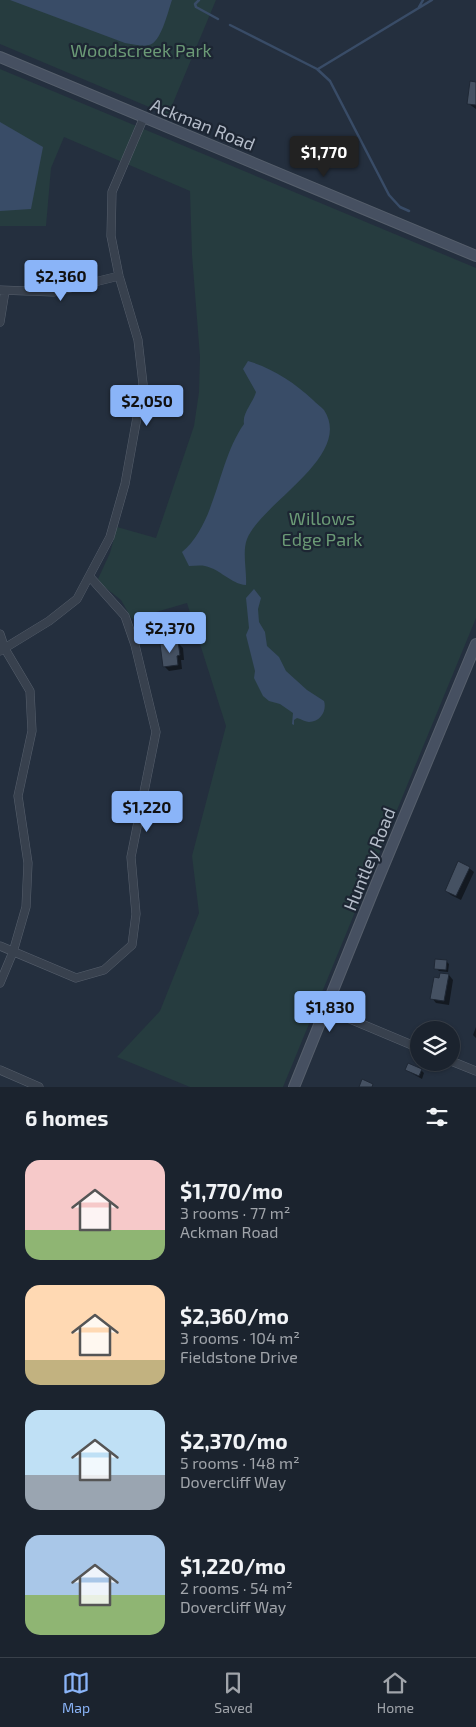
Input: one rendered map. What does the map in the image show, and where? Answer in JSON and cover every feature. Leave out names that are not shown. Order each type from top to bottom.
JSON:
[{"type":"street","name":"Ackman Road","points":[[0,57],[476,256]]},
{"type":"street","points":[[3,650],[49,621],[77,599],[110,536],[125,484],[143,384],[138,340],[119,276],[111,236],[112,192],[144,117]]},
{"type":"street","points":[[0,322],[2,290],[54,292],[119,276]]},
{"type":"street","points":[[0,946],[76,978],[104,970],[132,944],[136,914],[131,857],[156,732],[135,645],[125,616],[90,577]]},
{"type":"street","points":[[0,634],[3,650],[30,691],[32,732],[18,796],[28,864],[26,907],[13,952],[0,982]]},
{"type":"street","name":"Huntley Road","points":[[294,1087],[476,644]]},
{"type":"street","points":[[326,1009],[410,1044]]},
{"type":"street","points":[[460,1065],[476,1072]]},
{"type":"street","points":[[0,1070],[39,1087]]},
{"type":"green space","name":"Woodscreek Park","points":[[0,0],[216,0],[168,115],[0,44]]},
{"type":"green space","name":"Willows Edge Park","points":[[0,69],[476,268],[476,618],[283,1087],[190,1087],[117,1057],[160,1011],[199,913],[192,856],[226,726],[187,603],[132,619],[121,600],[102,585],[98,579],[110,553],[117,527],[156,538],[194,426],[199,392],[200,357],[192,255],[190,191],[64,137],[51,168],[46,226],[0,226]]},
{"type":"water","points":[[10,0],[172,0],[164,26],[157,39],[149,45],[143,46],[125,43]]},
{"type":"water","points":[[0,122],[43,147],[31,209],[0,211]]},
{"type":"water","points":[[248,361],[282,376],[298,387],[324,410],[330,427],[327,444],[317,462],[269,510],[247,539],[245,550],[246,585],[235,582],[210,568],[189,566],[182,552],[194,540],[203,525],[228,456],[244,424],[246,412],[255,396],[256,392],[243,369]]},
{"type":"water","points":[[254,589],[261,598],[258,609],[259,622],[265,632],[267,646],[279,657],[286,671],[307,690],[324,701],[324,712],[317,720],[309,722],[297,718],[294,720],[294,725],[292,724],[293,713],[263,696],[254,678],[255,671],[246,635],[249,628],[246,598]]},
{"type":"building","points":[[470,81],[476,82],[476,105],[467,104]]},
{"type":"building","points":[[177,612],[179,620],[172,621],[173,627],[170,627],[172,635],[156,639],[151,618]]},
{"type":"building","points":[[178,642],[180,655],[177,656],[178,665],[163,667],[160,644]]},
{"type":"building","points":[[458,861],[470,867],[456,896],[445,891]]},
{"type":"building","points":[[435,959],[447,960],[446,970],[434,969]]},
{"type":"building","points":[[440,973],[449,974],[444,1001],[430,999],[434,977],[439,978]]},
{"type":"building","points":[[408,1063],[410,1064],[410,1071],[421,1071],[419,1076],[405,1070]]},
{"type":"building","points":[[362,1079],[373,1084],[372,1087],[359,1087]]},
{"type":"waterway","points":[[199,0],[195,4],[196,7],[218,19]]},
{"type":"waterway","points":[[419,7],[423,0]]},
{"type":"waterway","points":[[318,69],[432,0]]},
{"type":"waterway","points":[[230,25],[317,69],[330,81],[389,195],[400,207],[409,211]]}]
